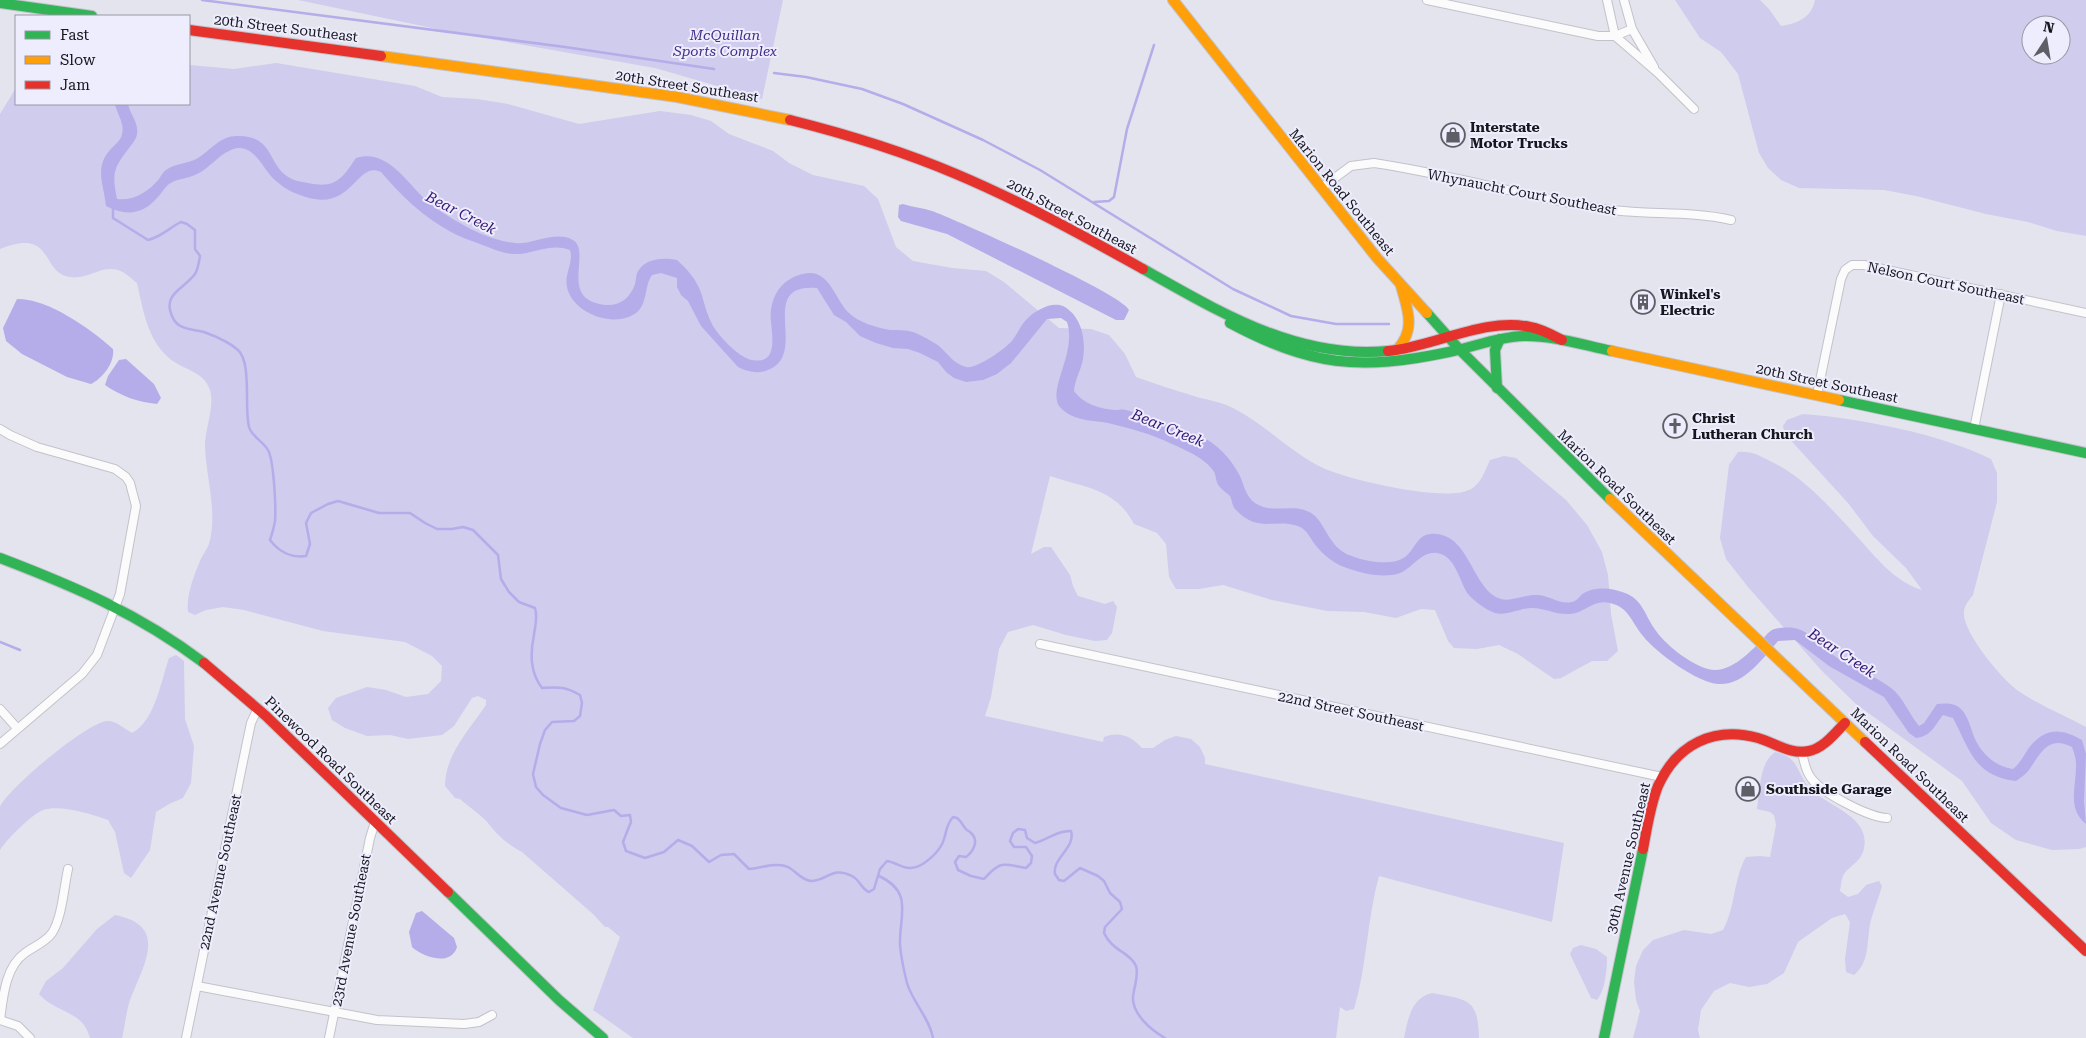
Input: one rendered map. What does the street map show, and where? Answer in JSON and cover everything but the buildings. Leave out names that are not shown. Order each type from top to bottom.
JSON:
[{"type":"street","name":"Marion Road Southeast","points":[[1173,0],[1400,285],[1460,350],[1625,515],[1789,668],[2086,951]]},
{"type":"street","points":[[1427,0],[1576,33],[1615,36],[1632,29]]},
{"type":"street","points":[[1607,0],[1615,36],[1658,73],[1694,109]]},
{"type":"street","points":[[1624,0],[1632,29],[1658,73]]},
{"type":"street","points":[[0,3],[85,15]]},
{"type":"street","name":"20th Street Southeast","points":[[190,30],[363,52],[686,98],[744,108],[819,126],[905,153],[965,177],[1045,216],[1150,274],[1256,329],[1282,339],[1317,347],[1349,352],[1397,350],[1515,325],[1534,327],[1562,340]]},
{"type":"street","name":"Whynaucht Court Southeast","points":[[1321,188],[1351,166],[1374,163],[1538,198],[1601,209],[1684,213],[1731,220]]},
{"type":"street","name":"Nelson Court Southeast","points":[[1817,395],[1841,279],[1845,270],[1852,265],[1864,265],[2086,313]]},
{"type":"street","name":"20th Street Southeast","points":[[1150,274],[1246,332],[1273,346],[1300,356],[1341,363],[1370,365],[1406,361],[1460,350],[1500,339],[1528,336],[1562,340],[2086,453]]},
{"type":"street","points":[[1397,350],[1409,334],[1408,314],[1400,285]]},
{"type":"street","points":[[1974,429],[2001,294]]},
{"type":"street","points":[[1498,388],[1495,350],[1500,339]]},
{"type":"street","points":[[0,429],[37,447],[115,469],[126,477],[130,483],[136,506],[125,575],[116,607],[100,648],[88,668],[0,744]]},
{"type":"street","name":"Pinewood Road Southeast","points":[[0,558],[78,589],[116,607],[192,652],[220,674],[258,708],[559,1000],[604,1038]]},
{"type":"street","name":"22nd Street Southeast","points":[[1040,644],[1662,777]]},
{"type":"street","name":"22nd Avenue Southeast","points":[[186,1038],[251,723],[258,708]]},
{"type":"street","points":[[0,709],[17,728]]},
{"type":"street","points":[[1845,723],[1823,745],[1810,751],[1802,752],[1808,774],[1818,785],[1862,812],[1887,818]]},
{"type":"street","name":"30th Avenue Southeast","points":[[1604,1038],[1648,820],[1655,792],[1672,761],[1686,748],[1703,740],[1721,735],[1748,735],[1784,749],[1802,752]]},
{"type":"street","name":"23rd Avenue Southeast","points":[[329,1038],[368,846],[375,822]]},
{"type":"street","points":[[30,1038],[18,1026],[0,1020],[9,976],[14,963],[46,939],[54,929],[68,869]]},
{"type":"street","points":[[197,986],[377,1020],[464,1024],[479,1022],[492,1015]]},
{"type":"green space","name":"McQuillan Sports Complex","points":[[298,0],[783,0],[762,99],[655,68],[456,33]]},
{"type":"green space","points":[[1675,0],[1760,0],[1781,26],[1803,19],[1811,11],[1815,0],[2086,0],[2086,236],[2057,231],[2028,222],[1884,190],[1799,188],[1781,180],[1768,168],[1759,153],[1738,74],[1721,52],[1700,38]]},
{"type":"green space","points":[[276,63],[415,86],[442,97],[477,99],[508,104],[579,124],[660,111],[691,115],[711,121],[729,134],[773,151],[789,163],[813,175],[864,186],[878,199],[896,247],[913,261],[952,268],[986,271],[1004,282],[1059,328],[1091,329],[1109,335],[1125,354],[1136,377],[1233,408],[1245,414],[1309,461],[1321,467],[1352,478],[1395,488],[1457,493],[1469,490],[1477,485],[1490,460],[1504,456],[1516,458],[1566,500],[1587,525],[1602,552],[1608,575],[1611,614],[1618,651],[1607,661],[1592,661],[1561,678],[1554,679],[1518,654],[1499,645],[1477,649],[1454,648],[1448,641],[1435,610],[1421,609],[1396,618],[1364,612],[1327,611],[1272,600],[1223,585],[1199,589],[1176,589],[1169,577],[1166,544],[1157,533],[1134,524],[1118,503],[1108,496],[1087,487],[1050,476],[1031,554],[1044,547],[1051,547],[1070,575],[1078,596],[1105,604],[1113,601],[1117,607],[1112,633],[1107,640],[1095,641],[1033,625],[1008,632],[999,649],[991,697],[985,716],[1103,742],[1104,737],[1110,735],[1125,736],[1134,740],[1142,748],[1153,748],[1165,740],[1176,736],[1191,739],[1200,747],[1205,758],[1205,764],[1564,843],[1552,922],[1379,876],[1362,976],[1354,1009],[1346,1011],[1340,1007],[1336,1038],[633,1038],[593,1010],[620,937],[608,927],[605,927],[593,914],[522,852],[503,839],[478,814],[460,799],[455,798],[445,786],[446,775],[453,753],[486,705],[486,700],[478,696],[472,698],[454,726],[442,735],[408,739],[390,735],[367,736],[345,728],[332,720],[328,708],[336,698],[367,687],[386,690],[406,697],[428,694],[441,681],[442,666],[432,656],[405,642],[323,631],[244,610],[223,607],[206,610],[195,615],[188,612],[191,586],[209,544],[212,520],[205,446],[211,410],[210,390],[207,384],[198,375],[169,358],[156,342],[147,323],[137,283],[126,274],[118,270],[105,269],[83,276],[70,277],[61,274],[54,268],[38,247],[30,244],[18,244],[0,249],[0,114],[15,90],[15,105],[190,105],[190,65],[234,69]]},
{"type":"green space","points":[[1803,414],[1874,423],[1948,442],[1991,459],[1997,473],[1997,502],[1973,595],[1964,610],[1965,621],[1976,643],[1993,666],[2010,684],[2034,700],[2086,727],[2086,847],[2052,850],[2016,840],[1991,823],[1962,781],[1856,704],[1822,671],[1748,587],[1726,559],[1720,538],[1729,465],[1738,452],[1747,452],[1766,459],[1796,477],[1830,507],[1888,570],[1904,582],[1922,590],[1906,568],[1873,536],[1848,503],[1785,434],[1783,426],[1787,420]]},
{"type":"green space","points":[[176,655],[184,661],[185,719],[194,746],[191,783],[183,798],[156,812],[150,850],[131,878],[124,873],[115,832],[108,820],[76,811],[50,808],[38,812],[0,850],[0,807],[6,798],[50,757],[85,731],[98,724],[111,721],[132,733],[140,727],[152,710],[169,658]]},
{"type":"green space","points":[[1775,752],[1783,754],[1793,761],[1808,786],[1815,793],[1845,812],[1860,827],[1864,837],[1864,848],[1858,861],[1843,876],[1840,891],[1848,897],[1858,894],[1866,885],[1879,881],[1882,886],[1871,920],[1866,956],[1863,963],[1854,975],[1846,972],[1845,959],[1850,922],[1845,914],[1832,918],[1798,942],[1784,973],[1767,984],[1749,987],[1730,983],[1714,991],[1701,1010],[1698,1030],[1700,1038],[1633,1038],[1640,1011],[1636,1000],[1634,982],[1636,966],[1643,950],[1653,940],[1684,930],[1711,934],[1723,930],[1746,857],[1770,857],[1776,825],[1774,815],[1757,809],[1763,770]]},
{"type":"green space","points":[[115,915],[132,920],[142,928],[147,938],[148,948],[129,1005],[122,1038],[90,1038],[81,1022],[45,1000],[39,994],[46,981],[63,968],[97,929]]},
{"type":"green space","points":[[1581,945],[1596,949],[1607,957],[1604,985],[1597,1000],[1591,998],[1570,954],[1573,948]]},
{"type":"green space","points":[[1432,993],[1454,997],[1469,1003],[1476,1015],[1479,1038],[1404,1038],[1409,1017],[1415,1004],[1419,999]]},
{"type":"water","name":"Bear Creek","points":[[115,105],[128,105],[136,122],[137,130],[135,140],[120,161],[115,172],[117,199],[129,199],[140,195],[170,168],[198,158],[226,138],[237,136],[258,140],[269,152],[277,166],[290,178],[317,185],[325,185],[337,181],[356,158],[367,156],[378,158],[397,170],[434,207],[455,221],[480,233],[498,240],[515,243],[550,237],[571,239],[577,244],[579,251],[580,290],[586,298],[596,303],[609,305],[625,300],[632,290],[637,273],[644,264],[660,259],[677,260],[696,282],[709,318],[718,333],[741,355],[752,360],[762,360],[768,357],[771,350],[771,310],[778,290],[788,280],[808,273],[822,277],[832,288],[844,308],[857,319],[879,328],[916,333],[939,346],[955,361],[966,367],[977,365],[1002,350],[1011,342],[1022,325],[1033,313],[1048,306],[1063,306],[1075,316],[1083,337],[1083,359],[1074,391],[1078,396],[1098,407],[1126,410],[1146,415],[1165,425],[1207,439],[1228,458],[1240,476],[1247,494],[1255,503],[1269,508],[1297,508],[1311,513],[1320,522],[1336,546],[1349,555],[1369,561],[1392,562],[1409,554],[1421,538],[1430,534],[1436,534],[1447,537],[1457,544],[1484,586],[1501,599],[1510,600],[1537,595],[1568,603],[1577,600],[1584,593],[1594,589],[1604,588],[1620,591],[1631,596],[1639,603],[1658,634],[1671,647],[1693,663],[1708,669],[1723,669],[1737,662],[1772,630],[1778,628],[1798,629],[1808,634],[1831,654],[1891,688],[1899,696],[1919,726],[1924,723],[1937,704],[1951,704],[1960,708],[1981,750],[2001,766],[2013,769],[2032,744],[2044,734],[2063,732],[2082,740],[2086,754],[2084,801],[2086,824],[2076,811],[2074,803],[2076,763],[2072,747],[2057,743],[2046,748],[2027,772],[2016,781],[1991,774],[1975,760],[1953,718],[1943,715],[1929,733],[1916,738],[1909,733],[1884,697],[1829,666],[1795,640],[1778,641],[1759,663],[1744,676],[1736,681],[1718,684],[1689,673],[1667,658],[1649,643],[1622,608],[1610,603],[1594,604],[1570,614],[1532,608],[1500,614],[1484,608],[1471,597],[1453,564],[1449,559],[1437,553],[1431,553],[1422,557],[1405,571],[1393,575],[1372,574],[1340,565],[1323,553],[1301,527],[1281,523],[1259,523],[1243,517],[1233,506],[1230,496],[1219,486],[1214,471],[1194,454],[1148,434],[1108,423],[1079,418],[1062,410],[1057,398],[1057,390],[1066,357],[1069,333],[1067,322],[1061,318],[1047,319],[1011,363],[997,374],[983,380],[966,382],[954,378],[938,362],[920,353],[908,349],[893,348],[860,336],[846,322],[834,315],[817,288],[799,289],[789,296],[785,308],[785,350],[780,362],[768,370],[749,371],[738,367],[701,326],[688,301],[681,295],[677,287],[677,278],[661,273],[652,275],[640,309],[627,318],[606,319],[595,316],[585,311],[570,296],[566,282],[571,259],[570,250],[556,247],[520,254],[504,253],[461,237],[422,213],[381,172],[373,170],[366,173],[344,193],[334,198],[321,200],[294,193],[279,184],[252,153],[246,149],[239,148],[226,152],[197,174],[169,184],[151,204],[139,211],[127,212],[113,209],[106,206],[101,170],[105,157],[119,141],[123,130]]},
{"type":"water","points":[[903,204],[932,211],[1037,258],[1099,289],[1129,310],[1124,320],[1116,320],[947,234],[901,221],[898,217],[899,205]]},
{"type":"water","points":[[17,299],[29,300],[55,309],[81,324],[113,349],[112,359],[104,374],[91,384],[67,377],[22,354],[6,341],[3,328]]},
{"type":"water","points":[[126,359],[154,384],[161,398],[157,404],[130,398],[105,385],[108,376],[119,360]]},
{"type":"water","points":[[422,911],[454,938],[457,947],[449,957],[429,957],[412,947],[409,932],[416,913]]},
{"type":"waterway","points":[[202,0],[565,47],[714,69]]},
{"type":"waterway","points":[[1094,202],[1109,201],[1114,197],[1127,129],[1154,45]]},
{"type":"waterway","points":[[774,73],[806,77],[862,89],[903,104],[983,140],[1040,170],[1233,289],[1291,316],[1336,324],[1389,324]]},
{"type":"waterway","points":[[113,207],[113,218],[148,240],[161,235],[181,222],[195,230],[195,249],[200,256],[198,268],[195,274],[172,297],[170,302],[172,316],[177,324],[185,328],[204,332],[222,340],[238,350],[242,356],[246,375],[249,427],[268,450],[272,464],[275,523],[270,540],[277,548],[291,555],[306,556],[310,544],[306,523],[311,513],[338,501],[379,513],[410,513],[437,529],[463,527],[473,530],[498,555],[501,579],[509,592],[519,602],[535,608],[536,618],[532,663],[538,682],[542,688],[562,688],[575,692],[580,695],[582,703],[580,716],[574,721],[552,722],[545,730],[533,774],[536,787],[543,795],[561,808],[587,815],[614,810],[621,816],[630,815],[631,822],[623,842],[626,851],[645,858],[664,852],[678,840],[692,846],[709,862],[721,855],[734,854],[749,869],[774,865],[784,866],[808,881],[840,872],[855,878],[869,892],[874,889],[880,869],[887,861],[904,867],[914,868],[930,858],[942,844],[948,825],[953,817],[957,818],[975,839],[973,849],[969,855],[966,857],[959,856],[955,862],[958,870],[984,879],[998,866],[1007,865],[1026,868],[1031,863],[1032,856],[1026,847],[1014,847],[1010,841],[1013,833],[1018,829],[1025,830],[1027,838],[1035,843],[1062,832],[1071,831],[1070,843],[1057,863],[1055,874],[1059,880],[1064,881],[1080,868],[1098,876],[1104,881],[1110,893],[1120,902],[1122,909],[1105,927],[1104,933],[1107,939],[1130,957],[1136,966],[1137,977],[1133,997],[1136,1009],[1143,1021],[1165,1038]]},
{"type":"waterway","points":[[0,642],[20,650]]},
{"type":"waterway","points":[[879,876],[890,882],[897,889],[901,897],[900,945],[907,983],[929,1024],[933,1038]]},
{"type":"traffic: fast","points":[[0,3],[85,15]]},
{"type":"traffic: fast","points":[[1143,269],[1229,316],[1290,340],[1322,348],[1354,352],[1388,351]]},
{"type":"traffic: fast","points":[[1427,313],[1460,350],[1610,499]]},
{"type":"traffic: fast","points":[[1230,323],[1259,337],[1311,356],[1336,361],[1362,363],[1417,358],[1504,338],[1523,336],[1556,339],[1612,351]]},
{"type":"traffic: fast","points":[[1497,388],[1495,350],[1500,339]]},
{"type":"traffic: fast","points":[[1839,400],[2086,453]]},
{"type":"traffic: fast","points":[[0,558],[106,603],[155,630],[204,663]]},
{"type":"traffic: fast","points":[[1604,1038],[1643,849]]},
{"type":"traffic: fast","points":[[448,892],[559,1000],[603,1038]]},
{"type":"traffic: slow","points":[[1173,0],[1377,258],[1427,313]]},
{"type":"traffic: slow","points":[[381,56],[677,97],[790,120]]},
{"type":"traffic: slow","points":[[1397,350],[1407,335],[1409,320],[1401,286]]},
{"type":"traffic: slow","points":[[1612,351],[1839,400]]},
{"type":"traffic: slow","points":[[1610,499],[1865,742]]},
{"type":"traffic: jam","points":[[190,30],[381,56]]},
{"type":"traffic: jam","points":[[790,120],[874,144],[980,184],[1074,231],[1143,269]]},
{"type":"traffic: jam","points":[[1388,351],[1495,326],[1513,325],[1530,327],[1562,340]]},
{"type":"traffic: jam","points":[[204,663],[266,716],[448,892]]},
{"type":"traffic: jam","points":[[1643,849],[1658,786],[1675,759],[1686,749],[1712,737],[1742,735],[1758,738],[1783,748],[1802,752],[1809,751],[1820,747],[1845,723]]},
{"type":"traffic: jam","points":[[1865,742],[2086,951]]},
{"type":"place","name":"Interstate Motor Trucks","points":[[1453,135]]},
{"type":"place","name":"Winkel's Electric","points":[[1643,302]]},
{"type":"place","name":"Christ Lutheran Church","points":[[1675,426]]},
{"type":"place","name":"Southside Garage","points":[[1748,789]]}]
